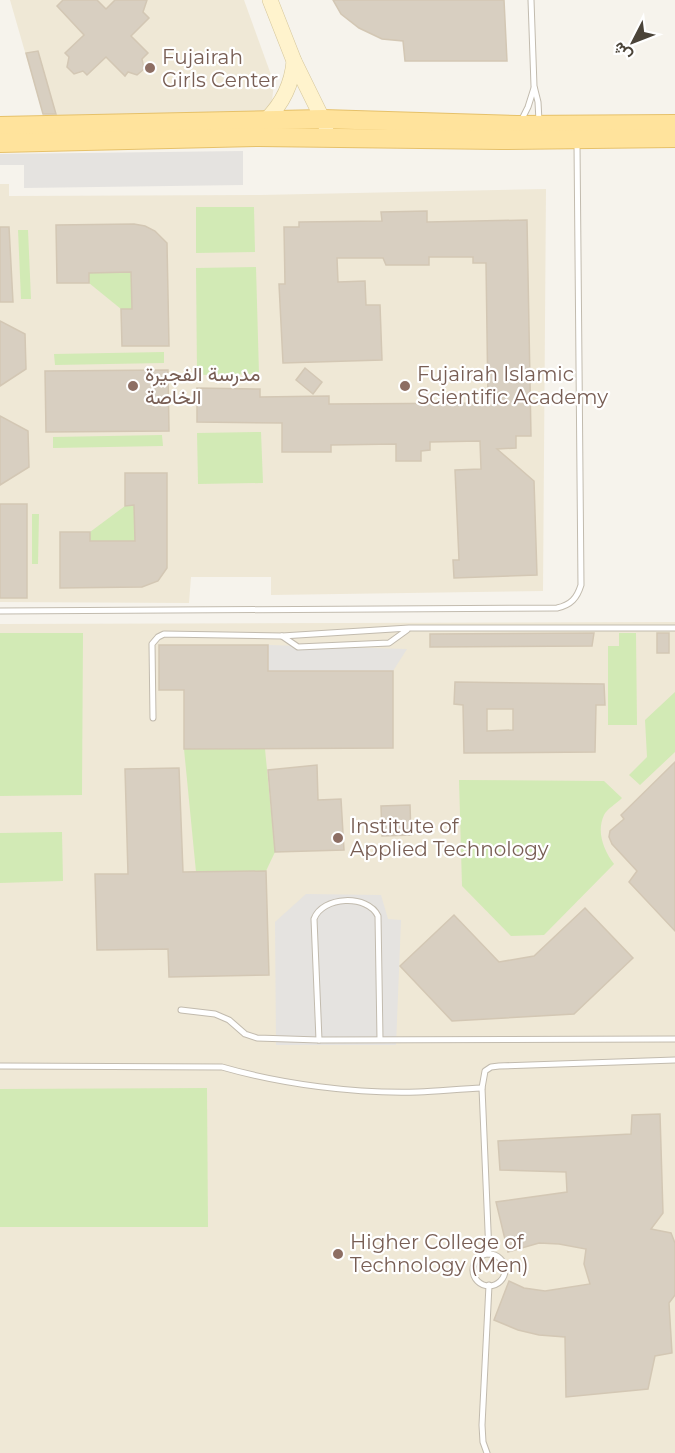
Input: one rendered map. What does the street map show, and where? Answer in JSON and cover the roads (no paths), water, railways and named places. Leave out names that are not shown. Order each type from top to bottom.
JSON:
[{"type":"main road","points":[[0,126],[323,119],[517,125],[538,132],[577,139],[675,138]]},
{"type":"main road","points":[[0,143],[538,132],[675,124]]},
{"type":"street","points":[[270,0],[294,61],[331,137]]},
{"type":"street","points":[[266,120],[281,103],[291,83],[294,61]]},
{"type":"lane","points":[[531,0],[534,86],[539,109],[538,132]]},
{"type":"lane","points":[[517,125],[525,114],[534,86]]},
{"type":"lane","points":[[0,611],[545,609],[569,605],[578,595],[580,585],[577,139]]},
{"type":"lane","points":[[153,718],[152,644],[158,636],[164,633],[282,636],[409,628],[675,628]]},
{"type":"lane","points":[[282,636],[298,647],[389,643],[409,628]]},
{"type":"lane","points":[[319,1040],[314,919],[319,908],[324,904],[359,901],[371,906],[378,916],[380,1039]]},
{"type":"lane","points":[[181,1010],[215,1014],[228,1020],[244,1034],[258,1038],[319,1040],[675,1039]]},
{"type":"lane","points":[[489,1254],[482,1088],[485,1071],[491,1067],[675,1060]]},
{"type":"lane","points":[[0,1066],[222,1067],[249,1075],[327,1087],[417,1092],[482,1088]]},
{"type":"lane","points":[[489,1254],[500,1257],[505,1267],[503,1278],[489,1286],[479,1282],[474,1272],[476,1262],[489,1254]]},
{"type":"lane","points":[[487,1453],[483,1442],[482,1425],[489,1286]]},
{"type":"place","name":"Fujairah Girls Center","points":[[150,68]]},
{"type":"place","name":"مدرسة الفجيرة الخاصة","points":[[133,386]]},
{"type":"place","name":"Fujairah Islamic Scientific Academy","points":[[405,386]]},
{"type":"place","name":"Institute of Applied Technology","points":[[338,838]]},
{"type":"place","name":"Higher College of Technology (Men)","points":[[338,1254]]}]
